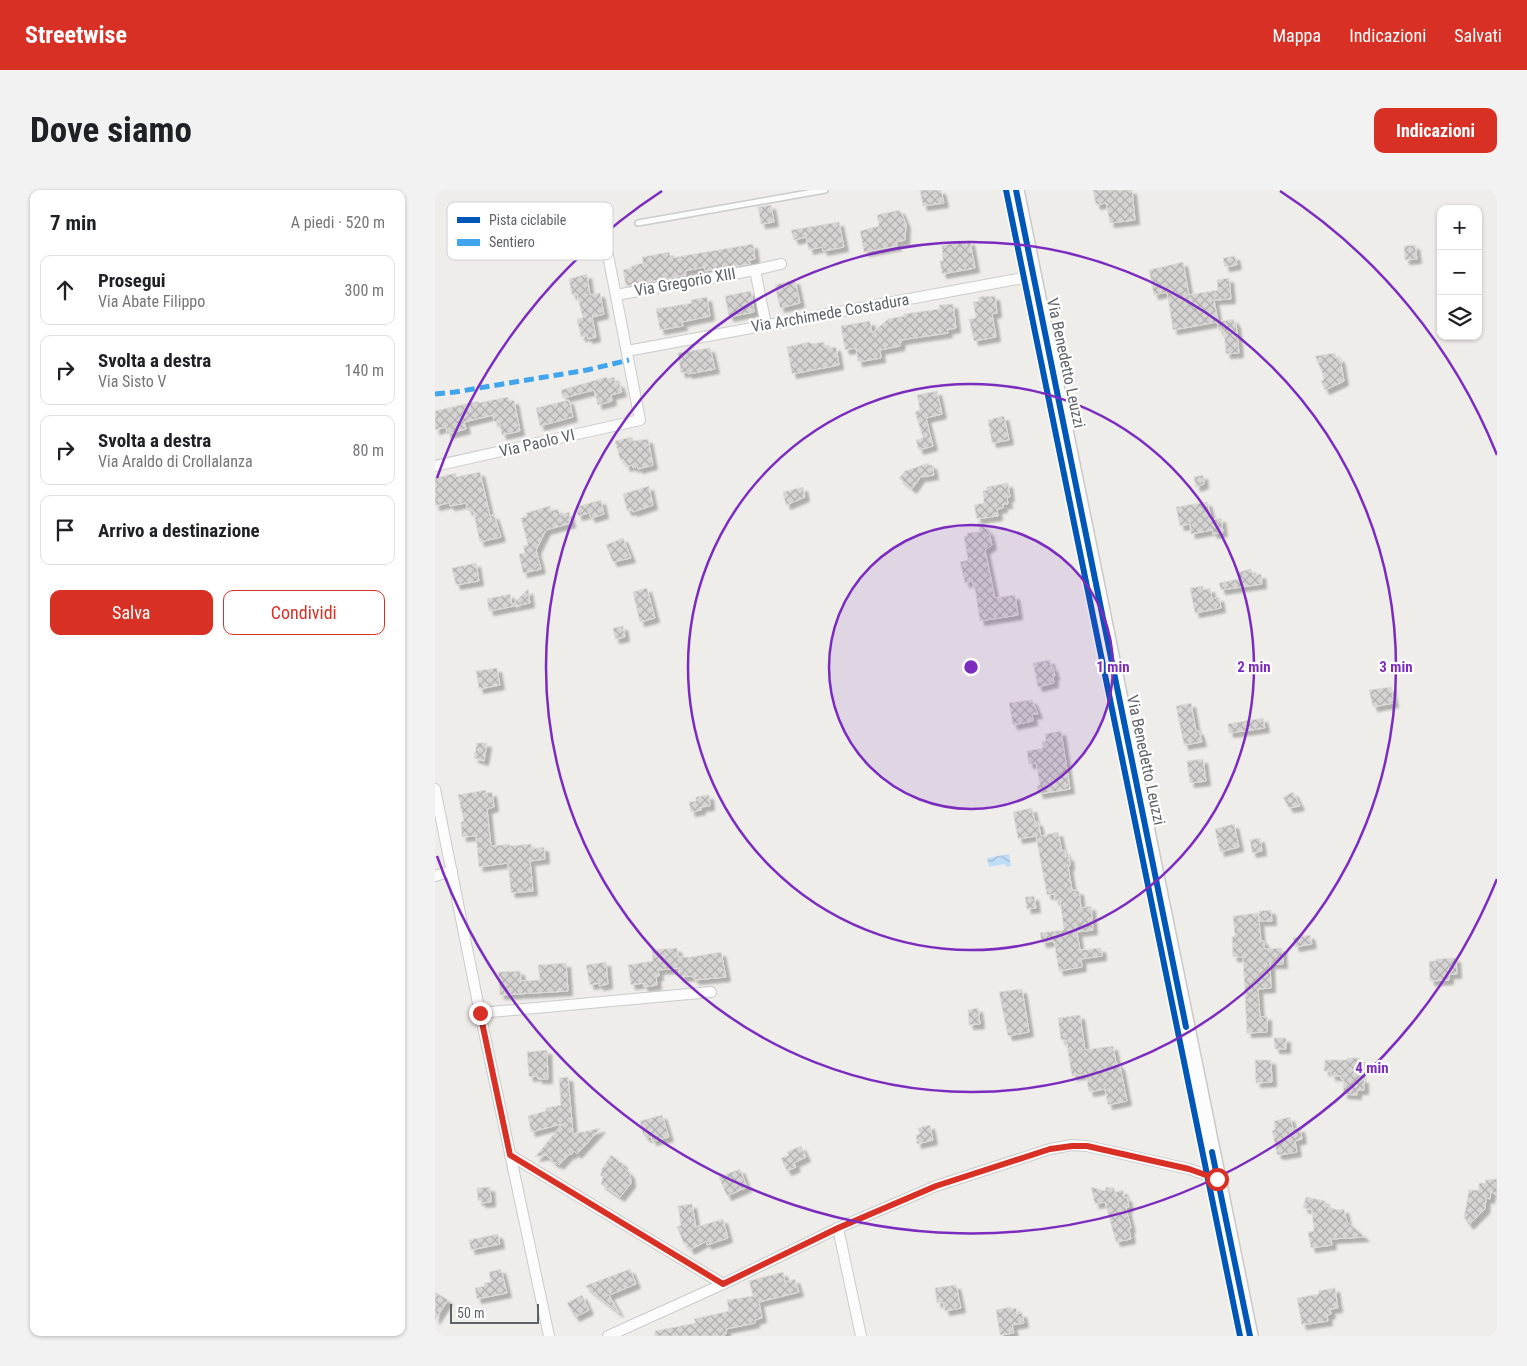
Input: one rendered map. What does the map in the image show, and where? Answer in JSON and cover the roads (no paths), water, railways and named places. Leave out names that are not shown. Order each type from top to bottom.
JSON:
[{"type":"street","name":"Via Benedetto Leuzzi","points":[[1016,190],[1250,1336]]},
{"type":"street","name":"Via Gregorio XIII","points":[[609,260],[639,420]]},
{"type":"street","name":"Via Gregorio XIII","points":[[616,295],[781,264]]},
{"type":"street","name":"Via Gregorio XIII","points":[[755,270],[766,325]]},
{"type":"street","name":"Via Archimede Costadura","points":[[627,351],[1034,276]]},
{"type":"street","name":"Via Paolo VI","points":[[435,466],[639,420]]},
{"type":"street","points":[[435,789],[480,1013],[549,1336]]},
{"type":"street","points":[[435,876],[452,871]]},
{"type":"street","points":[[480,1013],[711,992]]},
{"type":"street","points":[[608,1336],[723,1284],[838,1228],[936,1186],[1050,1149],[1087,1146],[1189,1169],[1217,1179]]},
{"type":"street","points":[[510,1155],[723,1284]]},
{"type":"street","points":[[838,1228],[861,1336]]},
{"type":"lane","points":[[639,224],[825,190]]},
{"type":"water","points":[[1009,854],[1011,866],[1006,867],[1005,864],[989,867],[987,858]]}]
